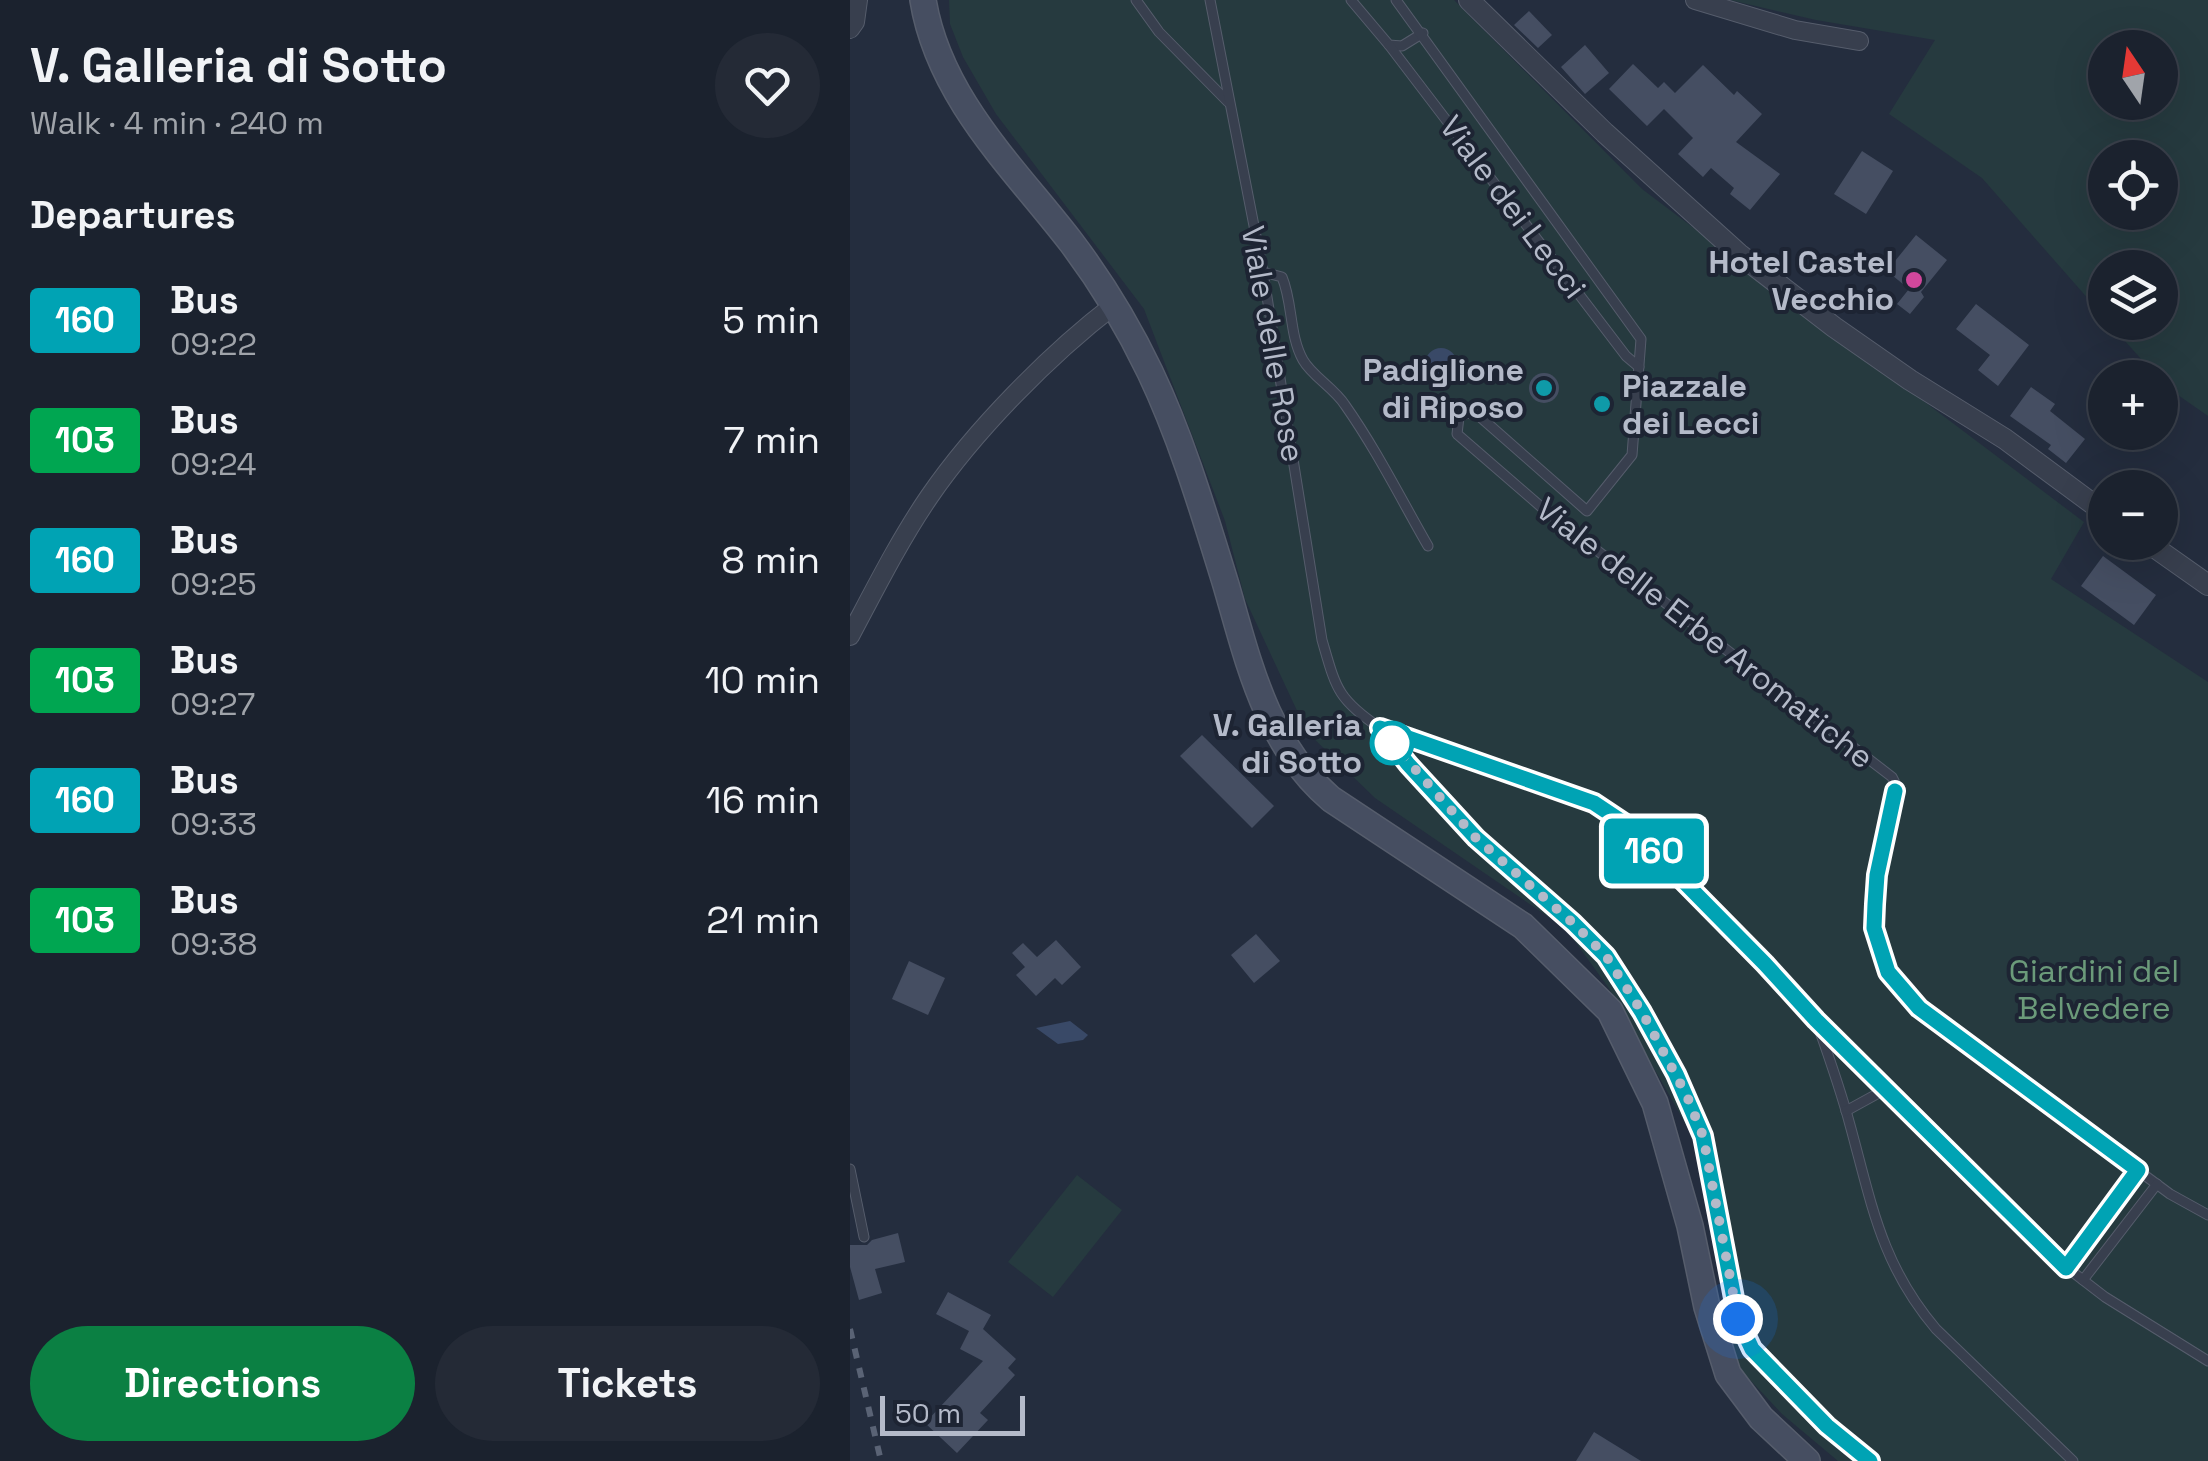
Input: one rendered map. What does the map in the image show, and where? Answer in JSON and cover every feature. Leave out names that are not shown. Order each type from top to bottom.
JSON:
[{"type":"main road","points":[[923,0],[942,60],[973,117],[1006,165],[1074,246],[1114,305],[1163,401],[1254,681],[1282,743],[1330,799],[1523,926],[1610,1011],[1656,1104],[1728,1374],[1761,1418],[1807,1461]]},
{"type":"street","points":[[850,29],[858,0]]},
{"type":"street","points":[[1695,0],[1795,30],[1859,41]]},
{"type":"street","points":[[1475,3],[1605,133],[1739,254],[1834,327],[1910,380],[2005,438],[2088,500]]},
{"type":"street","points":[[850,636],[905,536],[946,474],[1054,357],[1114,305]]},
{"type":"street","points":[[2173,560],[2208,585]]},
{"type":"lane","points":[[1136,0],[1159,32],[1229,104]]},
{"type":"lane","name":"Viale delle Rose","points":[[1210,0],[1262,272],[1322,640],[1336,688],[1352,710],[1380,728]]},
{"type":"lane","name":"Viale dei Lecci","points":[[1352,0],[1626,356],[1639,367]]},
{"type":"lane","name":"Viale dei Lecci","points":[[1396,0],[1641,339],[1639,367]]},
{"type":"lane","points":[[1389,45],[1402,46],[1423,34]]},
{"type":"lane","points":[[1262,272],[1282,277],[1305,364],[1334,388],[1428,546]]},
{"type":"lane","name":"Viale delle Erbe Aromatiche","points":[[1639,367],[1632,455],[1587,510],[1478,415],[1468,413],[1459,417],[1457,434],[1506,478],[1892,777],[1895,791],[1877,875],[1874,928],[1888,972],[1919,1008],[2138,1170]]},
{"type":"lane","points":[[1380,728],[1594,803],[1630,827],[1816,1020],[2066,1268],[2104,1297],[2208,1361]]},
{"type":"lane","points":[[1380,728],[1476,838],[1606,956],[1680,1081],[1703,1136],[1738,1319],[1752,1349],[1827,1426],[1870,1461]]},
{"type":"lane","points":[[1816,1020],[1890,1263],[1936,1329],[2074,1461]]},
{"type":"lane","points":[[1846,1111],[1886,1089]]},
{"type":"lane","points":[[850,1169],[864,1237]]},
{"type":"lane","points":[[2066,1268],[2138,1170],[2208,1214]]},
{"type":"lane","points":[[2083,1280],[2157,1184]]},
{"type":"green space","name":"Giardini del Belvedere","points":[[949,0],[1454,0],[1642,189],[2084,522],[2051,579],[2208,682],[2208,1461],[1838,1461],[1782,1414],[1736,1365],[1693,1137],[1608,987],[1566,929],[1375,798],[1307,732],[1245,599],[1225,521],[1144,309],[996,114],[963,57],[950,24]]},
{"type":"green space","points":[[1730,0],[2208,0],[2208,416],[2178,395],[2178,360],[2142,360],[2124,340],[2178,340],[2178,250],[2088,250],[2088,299],[1982,178],[1889,114],[1935,40],[1816,20]]},
{"type":"green space","points":[[1077,1175],[1122,1210],[1053,1297],[1008,1262]]},
{"type":"water","points":[[1441,348],[1452,353],[1457,364],[1452,375],[1441,380],[1430,375],[1425,364],[1430,353]]},
{"type":"water","points":[[1070,1021],[1088,1035],[1083,1040],[1058,1044],[1036,1028]]},
{"type":"building","points":[[1529,11],[1552,35],[1538,48],[1514,25]]},
{"type":"building","points":[[1585,45],[1609,73],[1585,94],[1561,67]]},
{"type":"building","points":[[1633,64],[1658,88],[1664,82],[1675,93],[1703,65],[1734,95],[1737,91],[1762,114],[1736,142],[1780,174],[1750,210],[1730,194],[1734,188],[1711,168],[1703,177],[1678,154],[1693,138],[1664,109],[1647,126],[1609,89]]},
{"type":"building","points":[[1862,151],[1893,171],[1866,214],[1834,194]]},
{"type":"building","name":"Hotel Castel Vecchio","points":[[1916,235],[1947,260],[1921,292],[1924,297],[1910,314],[1897,304],[1909,289],[1887,271]]},
{"type":"building","points":[[1976,304],[2029,345],[1998,386],[1978,370],[1990,355],[1956,329]]},
{"type":"building","name":"Padiglione di Riposo","points":[[1544,373],[1558,382],[1559,388],[1550,402],[1544,403],[1530,394],[1529,388],[1538,374]]},
{"type":"building","points":[[2031,387],[2055,404],[2050,411],[2085,439],[2066,463],[2048,449],[2051,445],[2010,416]]},
{"type":"building","points":[[2100,560],[2108,560],[2156,595],[2134,625],[2081,586]]},
{"type":"building","points":[[1202,735],[1274,806],[1252,828],[1180,756]]},
{"type":"building","points":[[1256,934],[1280,961],[1254,983],[1231,955]]},
{"type":"building","points":[[1056,940],[1081,967],[1062,985],[1055,978],[1036,996],[1016,975],[1025,967],[1012,953],[1023,943],[1037,957]]},
{"type":"building","points":[[909,961],[945,978],[928,1015],[892,999]]},
{"type":"building","points":[[898,1233],[905,1262],[875,1269],[882,1293],[859,1300],[850,1267],[850,1245],[867,1245]]},
{"type":"building","points":[[948,1292],[991,1315],[983,1329],[1016,1359],[1008,1368],[1015,1375],[980,1413],[988,1420],[957,1453],[925,1423],[983,1361],[960,1349],[969,1331],[936,1314]]},
{"type":"building","points":[[1594,1432],[1641,1461],[1576,1461]]},
{"type":"railway","points":[[850,1329],[881,1461]]},
{"type":"bus line","name":"160","points":[[1870,1461],[1827,1426],[1752,1349],[1738,1319],[1703,1136],[1676,1074],[1606,956],[1476,838],[1380,728],[1594,803],[1630,827],[1816,1020],[2066,1268],[2138,1170],[1919,1008],[1888,972],[1874,928],[1877,875],[1895,791]]},
{"type":"place","name":"Hotel Castel Vecchio","points":[[1914,280]]},
{"type":"place","name":"Padiglione di Riposo","points":[[1544,388]]},
{"type":"place","name":"Piazzale dei Lecci","points":[[1602,404]]},
{"type":"place","name":"V. Galleria di Sotto","points":[[1392,743]]},
{"type":"route","points":[[1392,743],[1476,838],[1606,956],[1642,1012],[1687,1096],[1703,1136],[1738,1319]]}]
